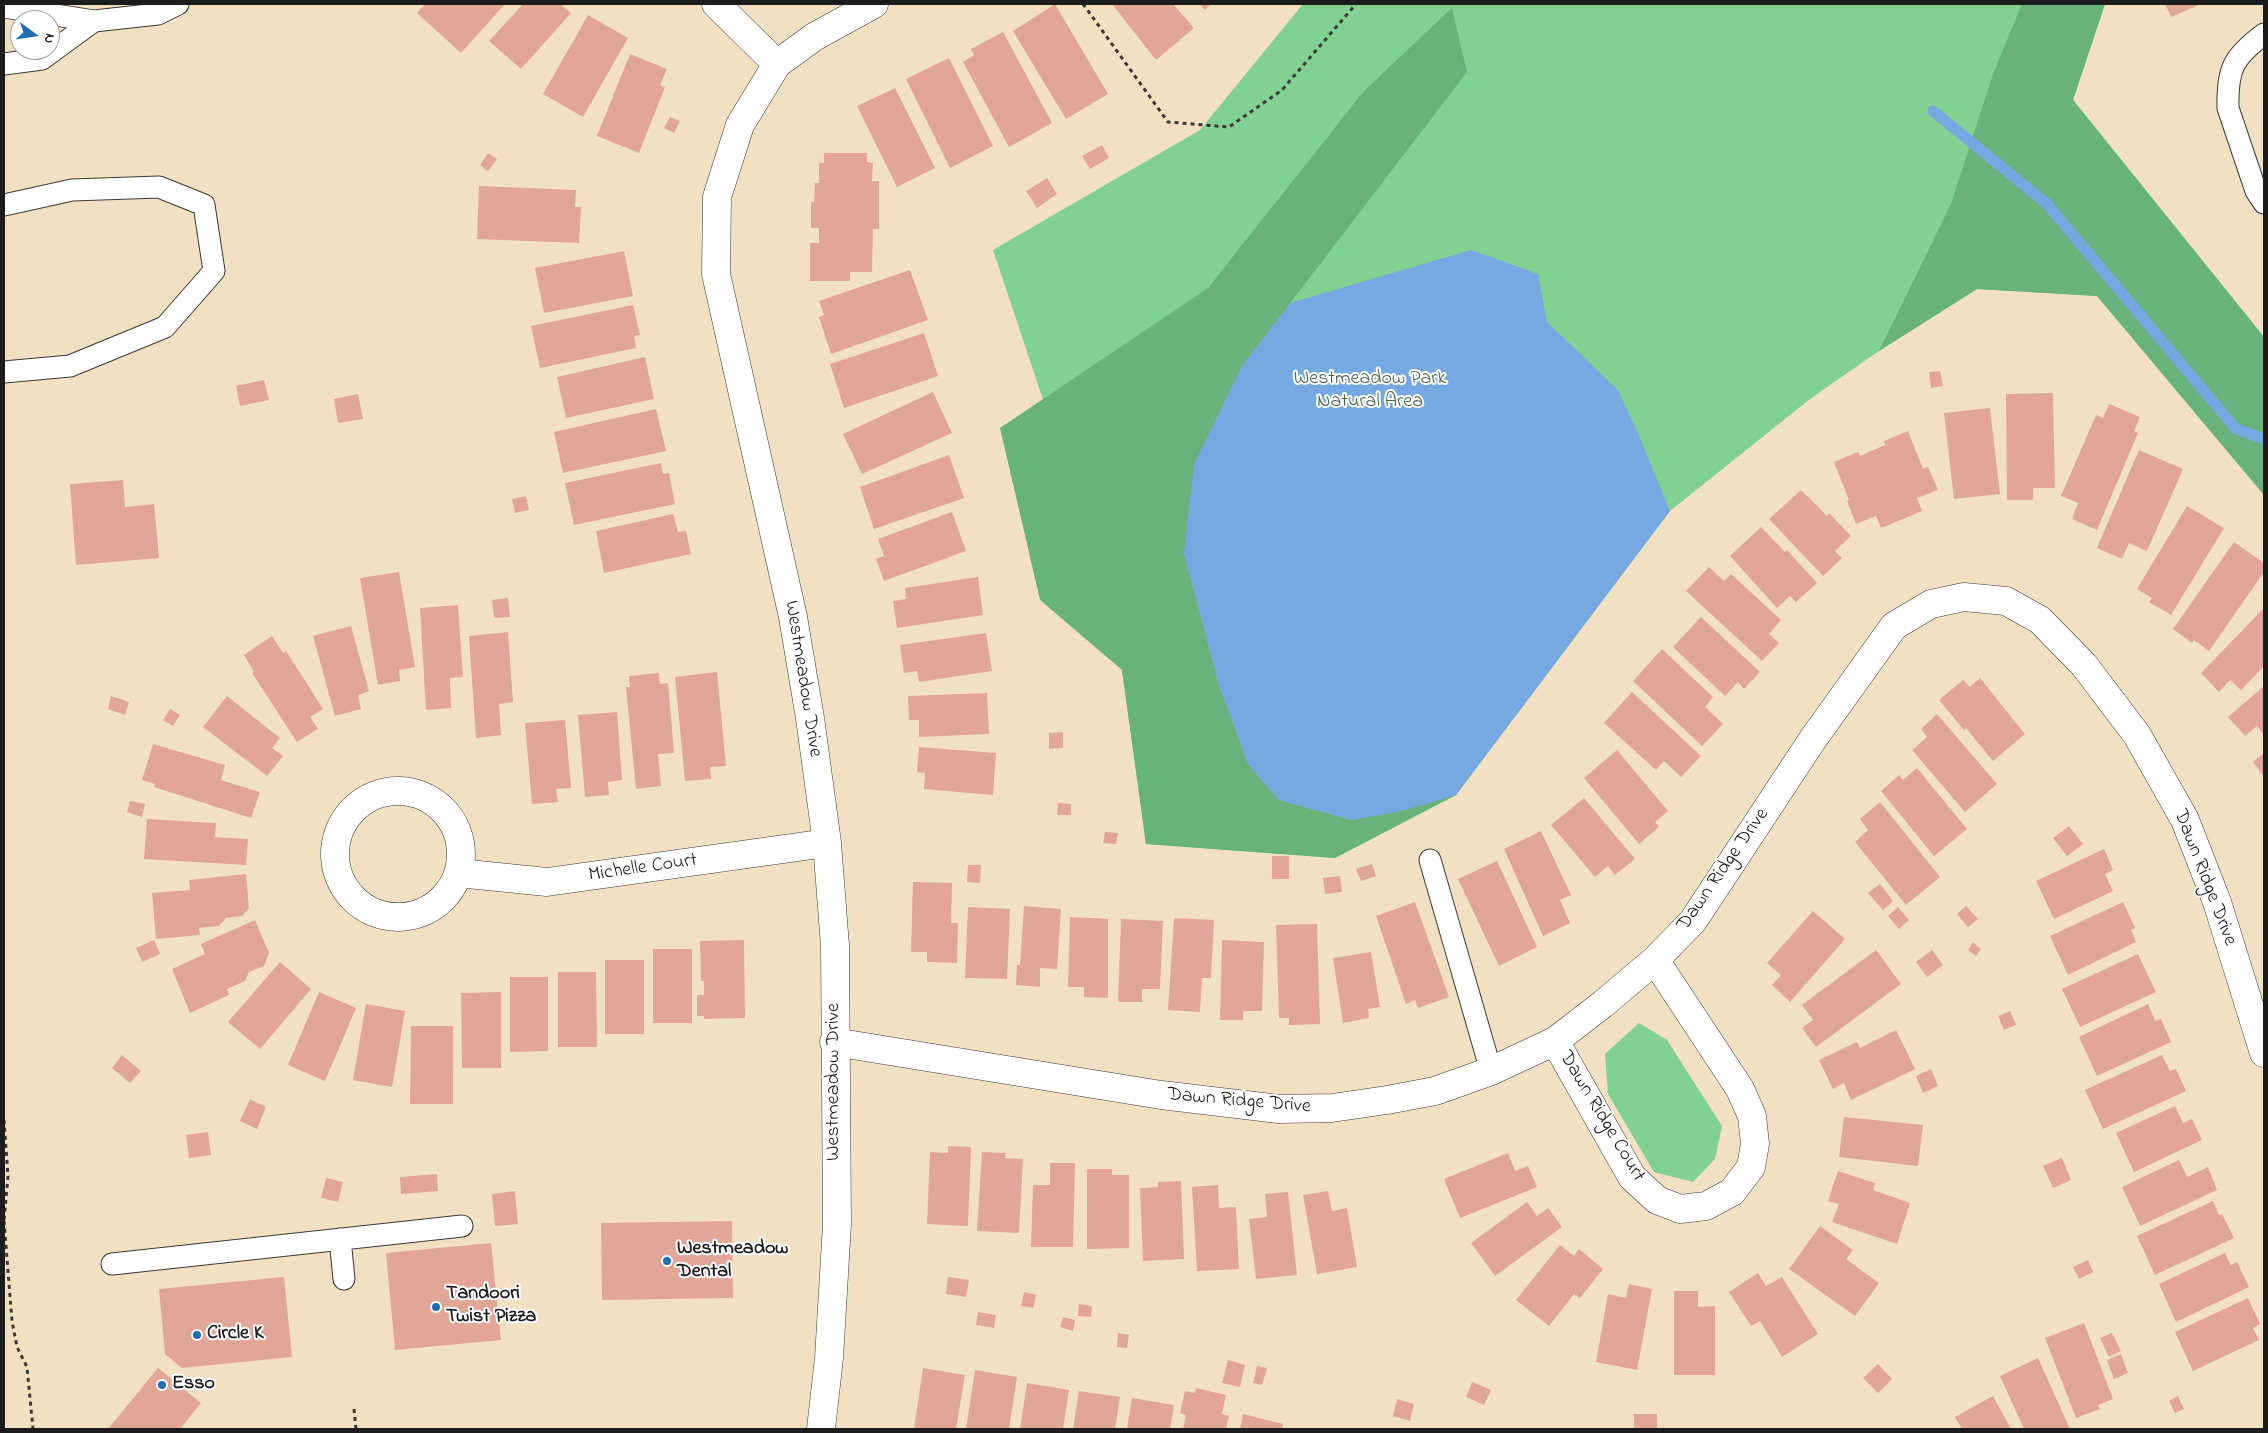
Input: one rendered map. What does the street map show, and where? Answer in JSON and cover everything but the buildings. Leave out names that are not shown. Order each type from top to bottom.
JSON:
[{"type":"street","points":[[716,4],[777,64]]},
{"type":"street","name":"Westmeadow Drive","points":[[821,1429],[830,1358],[837,1224],[834,1042],[835,946],[827,843],[810,718],[793,617],[716,274],[717,197],[740,125],[777,64],[814,36],[874,4]]},
{"type":"street","name":"Dawn Ridge Drive","points":[[834,1042],[1161,1095],[1279,1109],[1332,1108],[1387,1100],[1435,1091],[1491,1071],[1555,1041],[1655,960],[1693,921],[1813,739],[1894,626],[1931,604],[1964,597],[2006,601],[2040,620],[2084,665],[2137,735],[2185,820],[2217,902],[2264,1053]]},
{"type":"street","points":[[397,790],[411,792],[432,800],[451,820],[458,833],[461,851],[458,873],[449,892],[433,907],[422,913],[392,917],[380,915],[361,905],[342,883],[335,859],[338,834],[350,813],[368,798],[397,790]]},
{"type":"street","name":"Michelle Court","points":[[458,873],[547,882],[827,843]]},
{"type":"street","name":"Dawn Ridge Court","points":[[1555,1041],[1632,1176],[1657,1200],[1680,1209],[1706,1206],[1732,1192],[1751,1167],[1756,1144],[1752,1116],[1740,1089],[1655,960]]},
{"type":"lane","points":[[4,7],[94,21],[158,14],[178,4]]},
{"type":"lane","points":[[4,64],[42,59],[94,21]]},
{"type":"lane","points":[[2264,34],[2244,49],[2228,77],[2227,99],[2228,108],[2256,191],[2264,203]]},
{"type":"lane","points":[[4,205],[72,190],[159,187],[204,205],[214,271],[165,327],[70,366],[4,372]]},
{"type":"lane","points":[[1430,860],[1491,1071]]},
{"type":"lane","points":[[112,1264],[462,1226]]},
{"type":"lane","points":[[340,1239],[344,1279]]},
{"type":"path","points":[[1083,4],[1168,122],[1230,127],[1282,90],[1356,4]]},
{"type":"path","points":[[4,1120],[8,1176],[4,1221],[12,1321],[17,1347],[27,1367],[33,1429]]},
{"type":"path","points":[[354,1409],[356,1429]]},
{"type":"green space","name":"Westmeadow Park Natural Area","points":[[1303,4],[2105,4],[2073,100],[2264,337],[2264,495],[2097,296],[1977,289],[1879,351],[1810,399],[1670,511],[1456,795],[1335,858],[1146,844],[1114,612],[993,250],[1200,130]]},
{"type":"green space","points":[[2022,4],[2105,4],[2073,100],[2264,337],[2264,495],[2097,296],[1977,289],[1879,351],[1951,204],[1993,74]]},
{"type":"green space","points":[[1452,8],[1467,72],[1242,366],[1184,553],[1219,685],[1248,764],[1279,800],[1352,820],[1456,795],[1335,858],[1146,844],[1122,670],[1040,600],[1000,428],[1208,288],[1364,91]]},
{"type":"green space","points":[[1639,1023],[1667,1040],[1722,1126],[1715,1159],[1693,1182],[1654,1172],[1608,1094],[1605,1054]]},
{"type":"water","points":[[1471,250],[1538,274],[1547,322],[1618,390],[1670,511],[1456,795],[1401,811],[1352,820],[1279,800],[1248,764],[1219,685],[1184,553],[1194,464],[1242,366],[1290,303]]},
{"type":"waterway","points":[[1933,111],[2047,204],[2236,429],[2264,439]]},
{"type":"place","name":"Westmeadow Dental","points":[[667,1261]]},
{"type":"place","name":"Tandoori Twist Pizza","points":[[436,1307]]},
{"type":"place","name":"Circle K","points":[[197,1335]]},
{"type":"place","name":"Esso","points":[[162,1385]]}]
